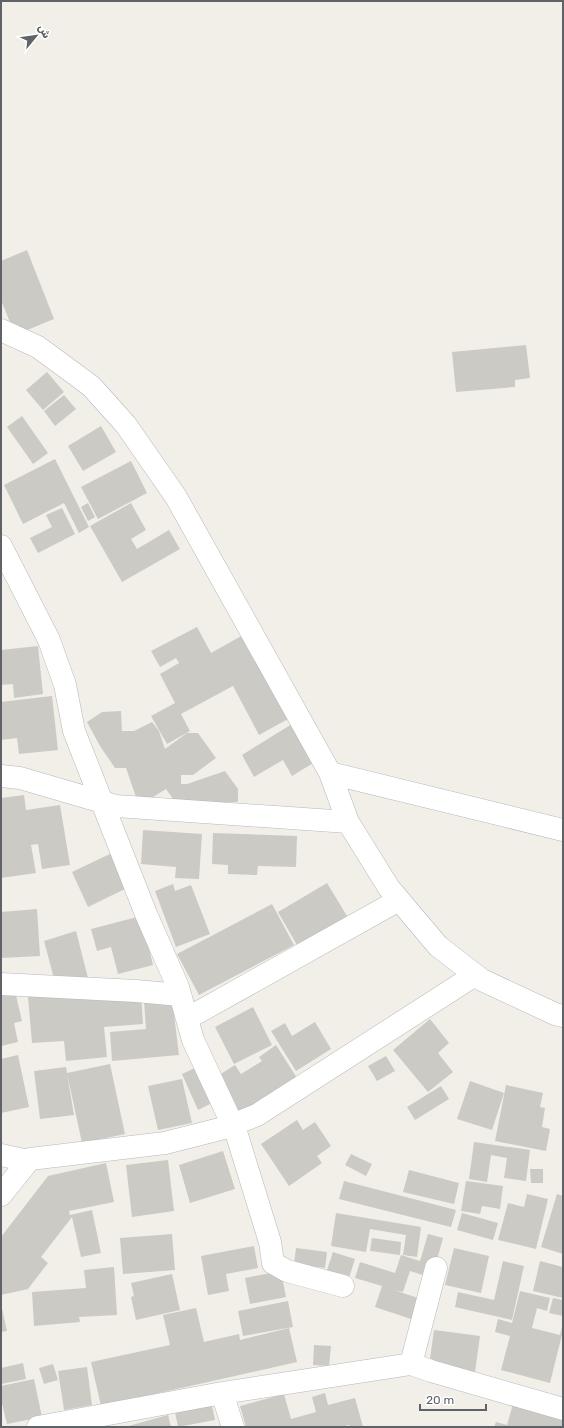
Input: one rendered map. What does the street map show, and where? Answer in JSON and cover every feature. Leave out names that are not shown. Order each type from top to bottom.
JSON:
[{"type":"street","points":[[1,330],[38,347],[91,386],[126,425],[176,497],[330,773],[348,822],[389,888],[438,946],[475,975],[488,983],[563,1016]]},
{"type":"street","points":[[1,546],[9,580],[49,640],[65,684],[74,731],[146,914],[180,995],[188,1018],[193,1040],[233,1125],[270,1242],[273,1263],[287,1271],[343,1286]]},
{"type":"street","points":[[330,773],[563,830]]},
{"type":"street","points":[[1,776],[20,778],[116,806],[348,822]]},
{"type":"street","points":[[188,1018],[399,900]]},
{"type":"street","points":[[1,1195],[30,1159],[165,1143],[233,1125],[257,1115],[475,975]]},
{"type":"street","points":[[1,984],[136,991],[180,995]]},
{"type":"street","points":[[1,1155],[28,1161]]},
{"type":"street","points":[[411,1364],[436,1268]]},
{"type":"street","points":[[38,1427],[222,1393],[411,1364],[563,1409]]},
{"type":"street","points":[[222,1393],[233,1427]]},
{"type":"building","points":[[27,250],[54,319],[15,335],[1,300],[1,261]]},
{"type":"building","points":[[526,345],[530,378],[515,380],[515,387],[456,392],[452,352]]},
{"type":"building","points":[[47,372],[64,392],[43,410],[26,390]]},
{"type":"building","points":[[64,395],[76,409],[55,426],[44,411]]},
{"type":"building","points":[[22,416],[48,453],[33,464],[7,427]]},
{"type":"building","points":[[101,426],[116,452],[83,471],[68,446]]},
{"type":"building","points":[[55,459],[89,527],[79,533],[64,503],[23,524],[4,485]]},
{"type":"building","points":[[131,461],[147,493],[98,519],[81,487]]},
{"type":"building","points":[[88,503],[95,517],[88,521],[81,507]]},
{"type":"building","points":[[131,503],[146,530],[131,539],[137,549],[169,530],[180,549],[122,582],[90,526]]},
{"type":"building","points":[[62,508],[75,534],[38,553],[30,538],[52,527],[46,515]]},
{"type":"building","points":[[197,627],[211,653],[243,635],[288,719],[259,735],[233,686],[181,714],[190,731],[167,744],[151,716],[175,703],[160,674],[179,663],[176,658],[160,667],[151,651]]},
{"type":"building","points":[[38,646],[43,694],[14,698],[13,684],[1,685],[1,650]]},
{"type":"building","points":[[52,696],[58,750],[19,754],[17,738],[1,740],[1,702]]},
{"type":"building","points":[[121,711],[122,731],[134,731],[152,722],[159,731],[165,749],[187,733],[198,733],[216,758],[193,775],[181,775],[181,784],[187,784],[225,771],[238,789],[238,802],[176,803],[166,789],[150,799],[137,800],[126,768],[115,768],[100,746],[87,722],[102,712]]},
{"type":"building","points":[[292,724],[315,762],[292,776],[283,760],[254,777],[242,755]]},
{"type":"building","points":[[24,795],[26,810],[60,805],[70,865],[42,869],[38,844],[31,845],[36,873],[1,878],[1,798]]},
{"type":"building","points":[[143,830],[202,834],[199,879],[175,878],[176,867],[141,864]]},
{"type":"building","points":[[213,833],[297,836],[296,867],[258,866],[257,875],[228,874],[228,865],[212,864]]},
{"type":"building","points":[[112,853],[129,887],[88,907],[72,872]]},
{"type":"building","points":[[327,883],[347,916],[297,945],[278,912]]},
{"type":"building","points":[[173,884],[175,891],[191,885],[210,934],[176,947],[155,891]]},
{"type":"building","points":[[272,904],[294,945],[199,995],[177,954]]},
{"type":"building","points":[[37,909],[40,956],[1,958],[1,912]]},
{"type":"building","points":[[141,916],[153,965],[118,974],[111,947],[97,951],[91,929]]},
{"type":"building","points":[[76,931],[89,982],[55,982],[44,941]]},
{"type":"building","points":[[1,991],[15,991],[22,1021],[14,1023],[18,1042],[1,1046]]},
{"type":"building","points":[[141,993],[143,1024],[104,1027],[107,1057],[66,1061],[64,1041],[32,1043],[28,997]]},
{"type":"building","points":[[172,998],[179,1055],[112,1061],[110,1032],[146,1029],[144,1001]]},
{"type":"building","points":[[253,1007],[272,1045],[234,1064],[215,1027]]},
{"type":"building","points":[[430,1019],[449,1043],[438,1053],[453,1072],[428,1092],[393,1050]]},
{"type":"building","points":[[315,1022],[331,1049],[296,1071],[271,1031],[285,1023],[292,1036]]},
{"type":"building","points":[[276,1045],[297,1078],[239,1115],[216,1077],[235,1065],[241,1074],[262,1061],[259,1057]]},
{"type":"building","points":[[18,1055],[29,1107],[1,1113],[1,1059]]},
{"type":"building","points":[[386,1056],[395,1071],[377,1081],[368,1066]]},
{"type":"building","points":[[110,1064],[125,1134],[82,1143],[67,1073]]},
{"type":"building","points":[[66,1067],[74,1115],[40,1119],[34,1071]]},
{"type":"building","points":[[197,1067],[214,1102],[198,1110],[182,1074]]},
{"type":"building","points":[[182,1079],[192,1123],[158,1130],[148,1086]]},
{"type":"building","points":[[470,1081],[504,1093],[492,1130],[457,1119]]},
{"type":"building","points":[[506,1085],[543,1093],[540,1107],[545,1108],[542,1127],[550,1129],[546,1151],[495,1141]]},
{"type":"building","points":[[441,1086],[449,1099],[415,1120],[407,1107]]},
{"type":"building","points":[[297,1120],[303,1130],[315,1122],[331,1146],[317,1156],[322,1163],[289,1186],[261,1144]]},
{"type":"building","points":[[474,1142],[530,1150],[526,1181],[504,1178],[507,1158],[491,1155],[487,1182],[469,1179]]},
{"type":"building","points":[[223,1151],[235,1189],[190,1203],[179,1165]]},
{"type":"building","points":[[351,1154],[372,1164],[366,1176],[345,1165]]},
{"type":"building","points":[[168,1160],[174,1211],[132,1217],[126,1165]]},
{"type":"building","points":[[106,1163],[114,1202],[69,1211],[70,1215],[92,1210],[101,1253],[81,1257],[72,1217],[41,1257],[48,1263],[28,1289],[1,1295],[1,1237],[48,1176]]},
{"type":"building","points":[[530,1169],[543,1169],[543,1183],[531,1183]]},
{"type":"building","points":[[409,1170],[459,1183],[454,1204],[403,1192]]},
{"type":"building","points":[[344,1181],[456,1210],[451,1227],[339,1199]]},
{"type":"building","points":[[466,1181],[503,1186],[500,1209],[482,1206],[480,1214],[461,1211]]},
{"type":"building","points":[[527,1194],[548,1199],[536,1249],[498,1240],[508,1203],[524,1207]]},
{"type":"building","points":[[557,1194],[563,1196],[563,1254],[541,1247]]},
{"type":"building","points":[[336,1213],[421,1227],[417,1257],[403,1255],[406,1235],[370,1229],[366,1252],[331,1246]]},
{"type":"building","points":[[462,1213],[498,1223],[493,1240],[457,1230]]},
{"type":"building","points":[[172,1234],[175,1270],[123,1274],[120,1238]]},
{"type":"building","points":[[428,1234],[443,1238],[432,1278],[410,1271],[403,1292],[394,1290],[421,1299],[414,1320],[375,1307],[382,1286],[355,1278],[360,1262],[395,1273],[401,1255],[420,1261]]},
{"type":"building","points":[[372,1238],[401,1242],[400,1255],[370,1251]]},
{"type":"building","points":[[254,1246],[258,1268],[226,1274],[229,1291],[208,1295],[201,1256]]},
{"type":"building","points":[[296,1248],[327,1252],[325,1268],[294,1264]]},
{"type":"building","points":[[454,1248],[489,1256],[481,1293],[445,1285]]},
{"type":"building","points":[[333,1252],[355,1259],[348,1281],[326,1273]]},
{"type":"building","points":[[503,1261],[524,1266],[512,1320],[455,1307],[458,1292],[494,1300]]},
{"type":"building","points":[[540,1261],[563,1267],[563,1298],[533,1291]]},
{"type":"building","points":[[114,1267],[117,1315],[79,1317],[80,1322],[34,1326],[32,1292],[86,1288],[84,1270]]},
{"type":"building","points":[[281,1271],[286,1297],[250,1304],[245,1278]]},
{"type":"building","points":[[172,1274],[180,1310],[136,1320],[131,1297],[134,1296],[131,1283]]},
{"type":"building","points":[[520,1291],[550,1298],[547,1311],[537,1308],[532,1328],[560,1335],[563,1323],[563,1335],[550,1383],[501,1370],[510,1336],[495,1332],[498,1319],[512,1323]]},
{"type":"building","points":[[553,1298],[563,1300],[563,1316],[549,1313]]},
{"type":"building","points":[[288,1301],[293,1327],[243,1336],[238,1311]]},
{"type":"building","points":[[1,1304],[7,1331],[1,1332]]},
{"type":"building","points":[[196,1308],[204,1342],[239,1334],[240,1340],[289,1328],[297,1362],[101,1406],[91,1362],[170,1345],[163,1315]]},
{"type":"building","points":[[434,1330],[480,1336],[475,1372],[429,1366]]},
{"type":"building","points":[[314,1345],[331,1346],[329,1366],[313,1365]]},
{"type":"building","points":[[23,1363],[26,1379],[1,1384],[1,1368]]},
{"type":"building","points":[[53,1364],[58,1380],[44,1384],[39,1368]]},
{"type":"building","points":[[87,1367],[92,1405],[64,1410],[58,1371]]},
{"type":"building","points":[[34,1379],[42,1417],[7,1424],[1,1399],[1,1386]]},
{"type":"building","points":[[325,1393],[328,1405],[355,1398],[363,1427],[350,1427],[349,1425],[341,1427],[246,1427],[240,1406],[284,1394],[291,1419],[316,1412],[312,1397]]},
{"type":"building","points":[[513,1404],[563,1420],[563,1427],[494,1427],[496,1422],[507,1425]]},
{"type":"building","points":[[212,1406],[215,1420],[178,1427],[175,1412]]},
{"type":"building","points":[[168,1415],[171,1427],[125,1427]]}]
